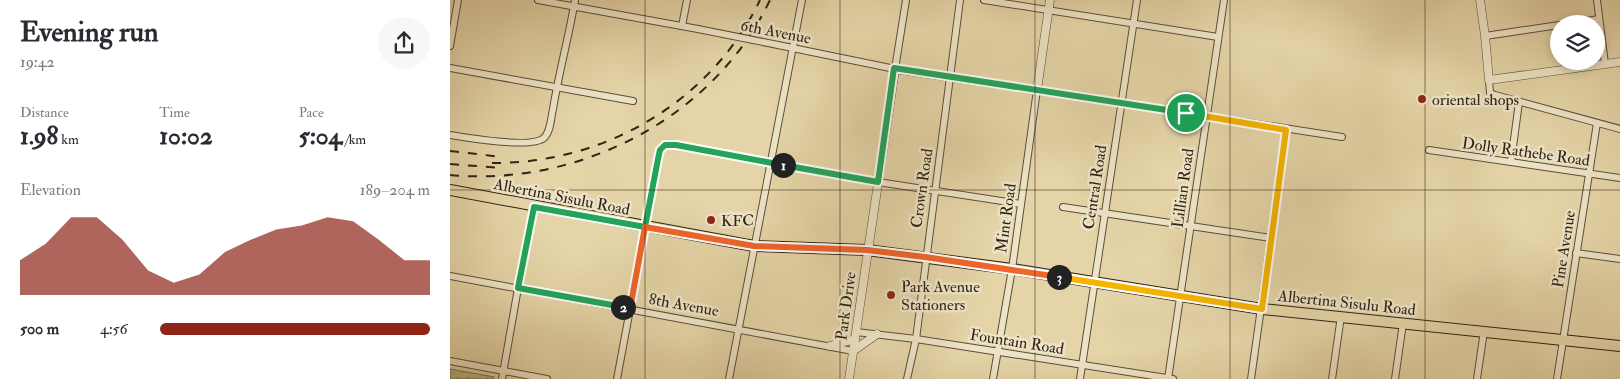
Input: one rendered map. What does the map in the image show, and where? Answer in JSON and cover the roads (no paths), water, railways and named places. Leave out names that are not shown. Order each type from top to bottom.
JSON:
[{"type":"main road","name":"Albertina Sisulu Road","points":[[450,190],[534,207],[754,246],[867,250],[925,257],[1262,309],[1620,346]]},
{"type":"street","points":[[450,46],[458,0]]},
{"type":"street","name":"6th Avenue","points":[[538,0],[574,3],[778,46],[950,77]]},
{"type":"street","points":[[682,26],[687,0]]},
{"type":"street","points":[[729,379],[802,0]]},
{"type":"street","name":"Park Drive","points":[[849,379],[894,68],[906,0]]},
{"type":"street","name":"Crown Road","points":[[907,379],[916,338],[925,257],[960,0]]},
{"type":"street","points":[[984,0],[1218,37]]},
{"type":"street","points":[[1037,90],[1050,0]]},
{"type":"street","name":"Central Road","points":[[1080,379],[1137,0]]},
{"type":"street","name":"Lillian Road","points":[[1169,379],[1224,0]]},
{"type":"street","points":[[1480,0],[1490,93],[1620,129]]},
{"type":"street","points":[[1597,0],[1599,15]]},
{"type":"street","points":[[450,135],[504,142],[539,141],[546,136],[550,126],[556,87],[574,3]]},
{"type":"street","points":[[1485,36],[1550,26]]},
{"type":"street","points":[[1605,64],[1620,62]]},
{"type":"street","points":[[450,68],[633,101]]},
{"type":"street","points":[[1489,80],[1562,70]]},
{"type":"street","points":[[950,77],[1286,130],[1342,137]]},
{"type":"street","name":"Mint Road","points":[[993,379],[1012,270],[1037,90]]},
{"type":"street","points":[[1511,162],[1519,102]]},
{"type":"street","name":"Pine Avenue","points":[[1557,379],[1597,123]]},
{"type":"street","points":[[1251,379],[1286,130]]},
{"type":"street","points":[[617,379],[658,159],[662,147],[676,145],[878,182],[1021,204]]},
{"type":"street","name":"Dolly Rathebe Road","points":[[1429,150],[1620,178]]},
{"type":"street","points":[[502,379],[534,207]]},
{"type":"street","points":[[1063,207],[1271,238]]},
{"type":"street","points":[[1576,253],[1620,260]]},
{"type":"street","name":"8th Avenue","points":[[450,276],[739,328],[854,351]]},
{"type":"street","points":[[1332,379],[1341,316]]},
{"type":"street","points":[[1395,379],[1403,323]]},
{"type":"street","points":[[1477,379],[1484,331]]},
{"type":"street","points":[[854,351],[877,334]]},
{"type":"street","name":"Fountain Road","points":[[855,335],[877,334],[916,338],[1169,379]]},
{"type":"street","points":[[830,346],[855,335]]},
{"type":"street","points":[[450,361],[547,379]]},
{"type":"railway","points":[[492,163],[534,160],[574,152],[613,139],[650,120],[683,97],[713,69],[739,36],[760,0]]},
{"type":"railway","points":[[450,175],[498,176],[547,169],[593,156],[637,136],[678,110],[715,79],[745,42],[770,0]]},
{"type":"railway","points":[[450,151],[502,157]]},
{"type":"railway","points":[[450,164],[501,168]]},
{"type":"place","name":"oriental shops","points":[[1422,99]]},
{"type":"place","name":"KFC","points":[[711,220]]},
{"type":"place","name":"Park Avenue Stationers","points":[[891,295]]}]
